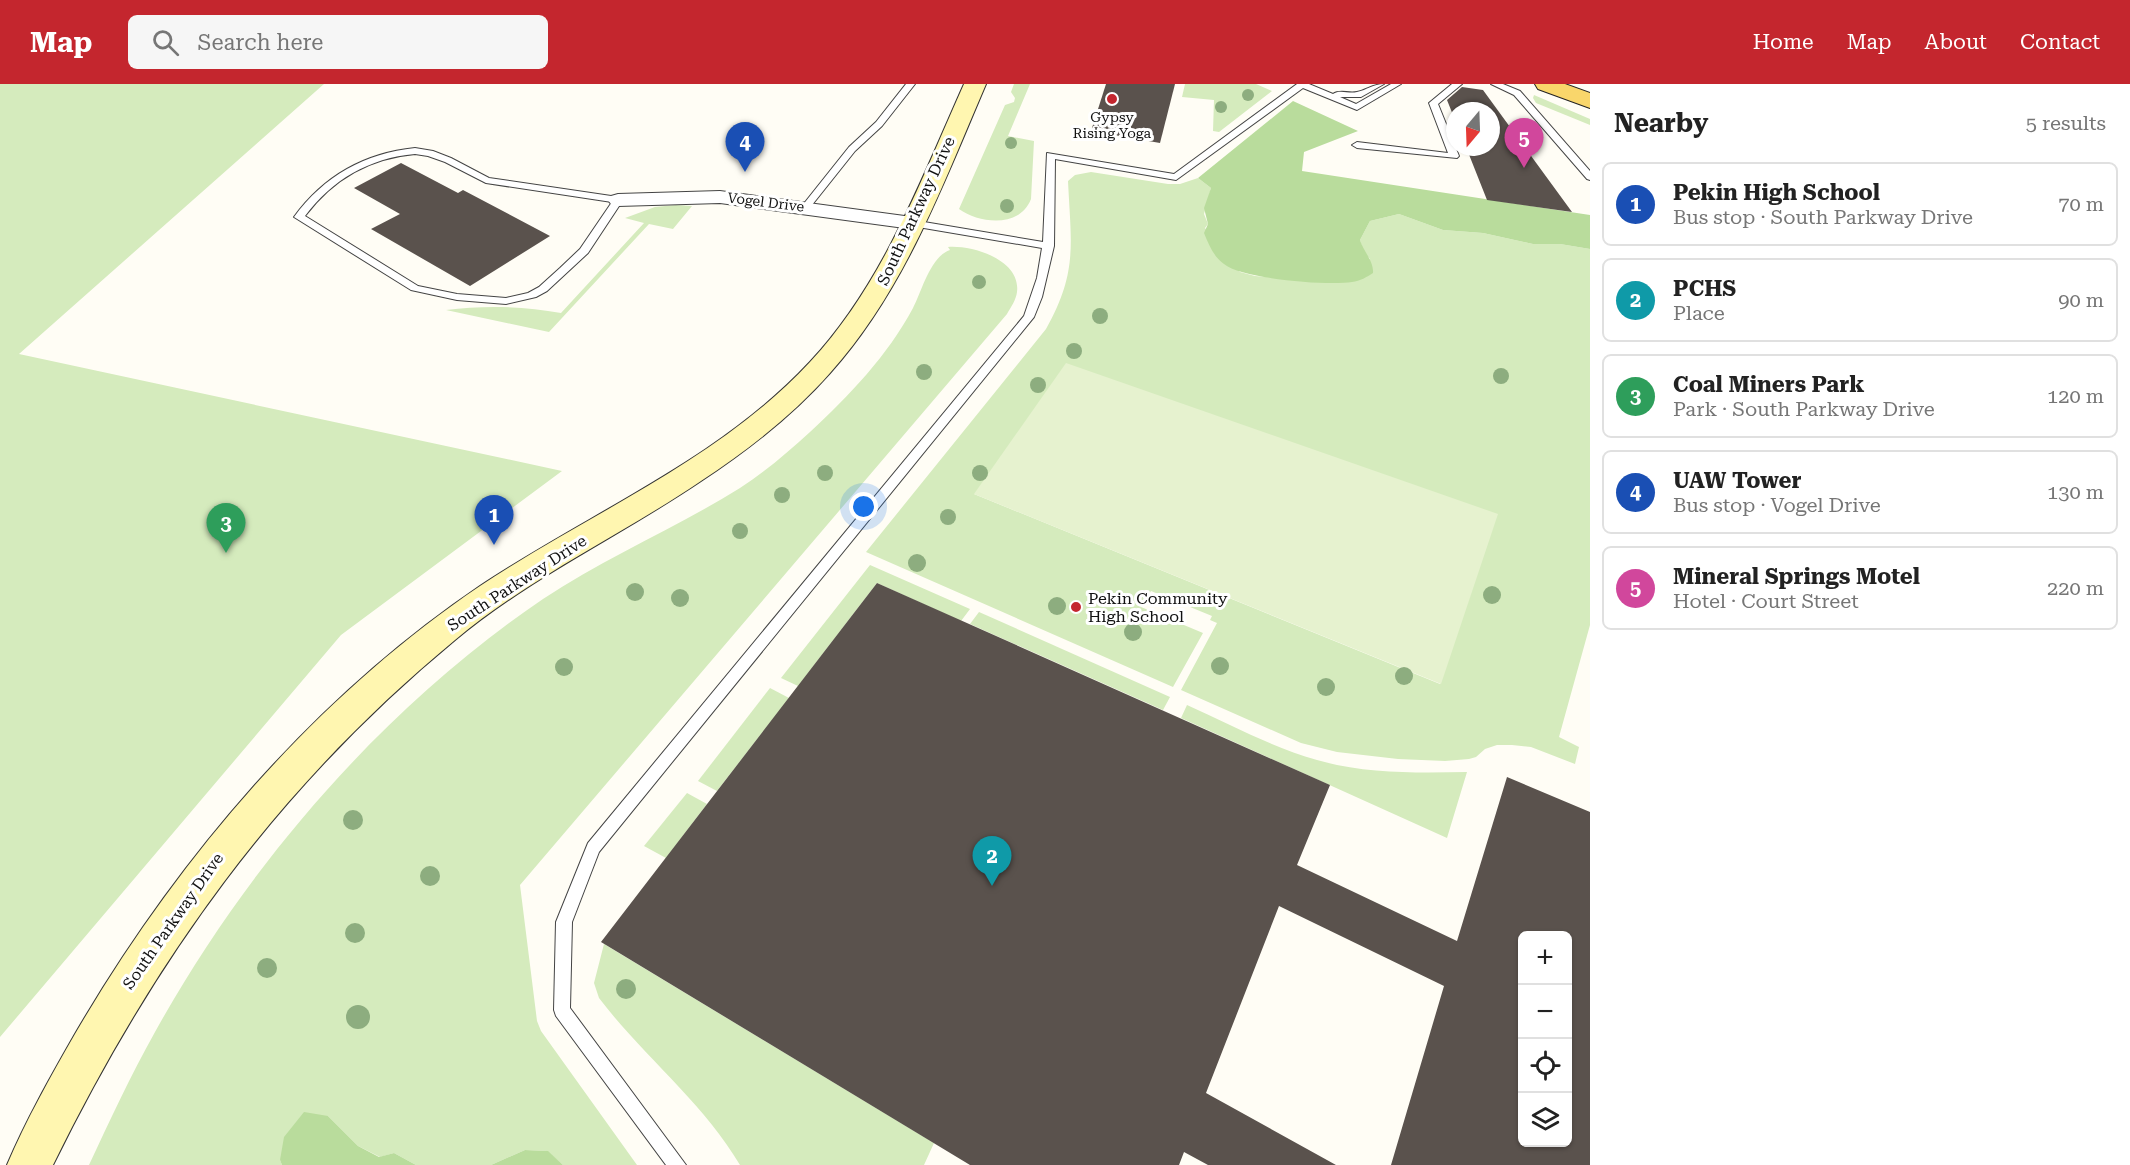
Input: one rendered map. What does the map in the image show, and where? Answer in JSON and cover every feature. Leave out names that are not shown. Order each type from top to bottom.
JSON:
[{"type":"main road","name":"South Parkway Drive","points":[[29,1165],[96,1035],[184,899],[258,807],[355,706],[463,616],[518,578],[688,476],[783,405],[820,368],[866,308],[890,269],[975,84]]},
{"type":"main road","points":[[1546,84],[1576,92]]},
{"type":"street","name":"Vogel Drive","points":[[618,200],[697,195],[744,199],[912,223]]},
{"type":"lane","points":[[806,208],[852,148],[879,124],[911,84]]},
{"type":"lane","points":[[677,1165],[562,1010],[564,922],[593,848],[1029,317],[1040,292],[1049,246],[1050,155],[1176,177],[1304,84],[1357,107],[1397,84]]},
{"type":"lane","points":[[1321,84],[1342,96],[1358,95],[1380,84]]},
{"type":"lane","points":[[1357,145],[1454,156],[1433,103],[1458,84]]},
{"type":"lane","points":[[1495,84],[1518,93],[1590,177]]},
{"type":"lane","points":[[402,152],[430,153],[486,180],[618,200],[584,252],[537,292],[506,301],[457,297],[415,288],[299,217],[319,191],[334,181],[381,156],[402,152]]},
{"type":"lane","points":[[912,223],[1049,246]]},
{"type":"green space","points":[[0,84],[324,84],[19,354],[562,471],[341,635],[0,1037]]},
{"type":"green space","points":[[1014,84],[1030,84],[1008,136],[1034,141],[1031,199],[1026,208],[1009,219],[999,221],[978,218],[959,209],[1005,105],[1014,102],[1015,98],[1011,92]]},
{"type":"green space","points":[[1185,84],[1256,84],[1272,91],[1219,132],[1213,131],[1214,100],[1182,97]]},
{"type":"green space","points":[[1534,95],[1590,119],[1590,125],[1536,103]]},
{"type":"green space","points":[[1293,101],[1358,131],[1304,152],[1302,171],[1590,215],[1590,249],[1560,244],[1533,244],[1483,233],[1443,230],[1399,214],[1370,221],[1360,240],[1372,264],[1373,273],[1358,281],[1306,282],[1248,274],[1234,269],[1217,257],[1204,233],[1208,224],[1204,208],[1211,188],[1198,178]]},
{"type":"green space","points":[[1091,172],[1168,184],[1180,184],[1198,178],[1211,188],[1204,214],[1208,224],[1205,228],[1240,272],[1255,276],[1319,282],[1370,259],[1363,251],[1360,240],[1370,221],[1399,214],[1443,230],[1483,233],[1533,244],[1560,244],[1590,249],[1590,625],[1559,737],[1579,747],[1575,764],[1531,747],[1512,745],[1497,745],[1469,759],[1445,761],[1398,759],[1337,752],[1301,743],[1181,690],[1217,623],[1210,620],[1212,616],[1151,591],[1141,607],[1203,633],[1173,687],[866,552],[1046,329],[1056,309],[1068,274],[1071,240],[1068,181],[1075,175]],"holes":[[[974,494],[1497,514],[1440,684]]]},
{"type":"green space","points":[[692,206],[673,229],[649,224],[549,332],[446,310],[504,307],[561,313],[644,223],[625,218],[655,207]]},
{"type":"green space","points":[[948,247],[982,252],[1004,263],[1016,281],[1017,292],[1007,314],[520,885],[537,1021],[541,1031],[637,1165],[563,1165],[547,1151],[525,1150],[491,1165],[416,1165],[394,1153],[380,1157],[358,1146],[328,1116],[280,1160],[282,1165],[89,1165],[146,1048],[192,970],[232,909],[324,793],[375,739],[428,689],[484,642],[567,584],[740,488],[793,447],[839,404],[880,358],[913,308],[927,275],[937,260],[950,250]]},
{"type":"green space","points":[[1066,363],[1498,514],[1441,684],[974,494]]},
{"type":"green space","points":[[870,565],[970,609],[961,621],[877,583],[798,686],[781,678]]},
{"type":"green space","points":[[979,612],[1170,697],[1163,710],[970,624]]},
{"type":"green space","points":[[770,688],[789,698],[717,791],[698,781]]},
{"type":"green space","points":[[1187,705],[1284,749],[1335,765],[1392,772],[1467,772],[1447,838],[1181,718]]},
{"type":"green space","points":[[687,793],[707,804],[666,858],[644,846]]},
{"type":"green space","points":[[604,944],[934,1143],[924,1165],[740,1165],[708,1120],[634,1040],[599,998],[594,983]]},
{"type":"green space","points":[[304,1112],[328,1116],[358,1146],[379,1157],[394,1153],[416,1165],[282,1165],[280,1160],[284,1137]]},
{"type":"green space","points":[[525,1150],[548,1151],[563,1165],[491,1165]]},
{"type":"building","points":[[1106,84],[1175,84],[1160,143],[1091,131]]},
{"type":"building","points":[[1462,87],[1483,90],[1492,102],[1448,102],[1447,100]]},
{"type":"building","points":[[1500,113],[1572,212],[1487,200],[1470,156],[1500,156]]},
{"type":"building","points":[[401,163],[458,193],[463,190],[550,236],[470,286],[371,229],[400,214],[354,188]]},
{"type":"building","points":[[877,583],[1330,785],[1297,865],[1457,941],[1507,777],[1590,812],[1590,1165],[1391,1165],[1444,986],[1279,906],[1206,1093],[1336,1165],[1208,1165],[1184,1152],[1179,1165],[970,1165],[601,942]]},
{"type":"place","name":"Gypsy Rising Yoga","points":[[1112,99]]},
{"type":"place","name":"Mineral Springs Motel","points":[[1524,168]]},
{"type":"place","name":"UAW Tower","points":[[745,172]]},
{"type":"place","name":"Pekin High School","points":[[494,545]]},
{"type":"place","name":"Coal Miners Park","points":[[226,553]]},
{"type":"place","name":"Pekin Community High School","points":[[1076,607]]},
{"type":"place","name":"PCHS","points":[[992,886]]}]
